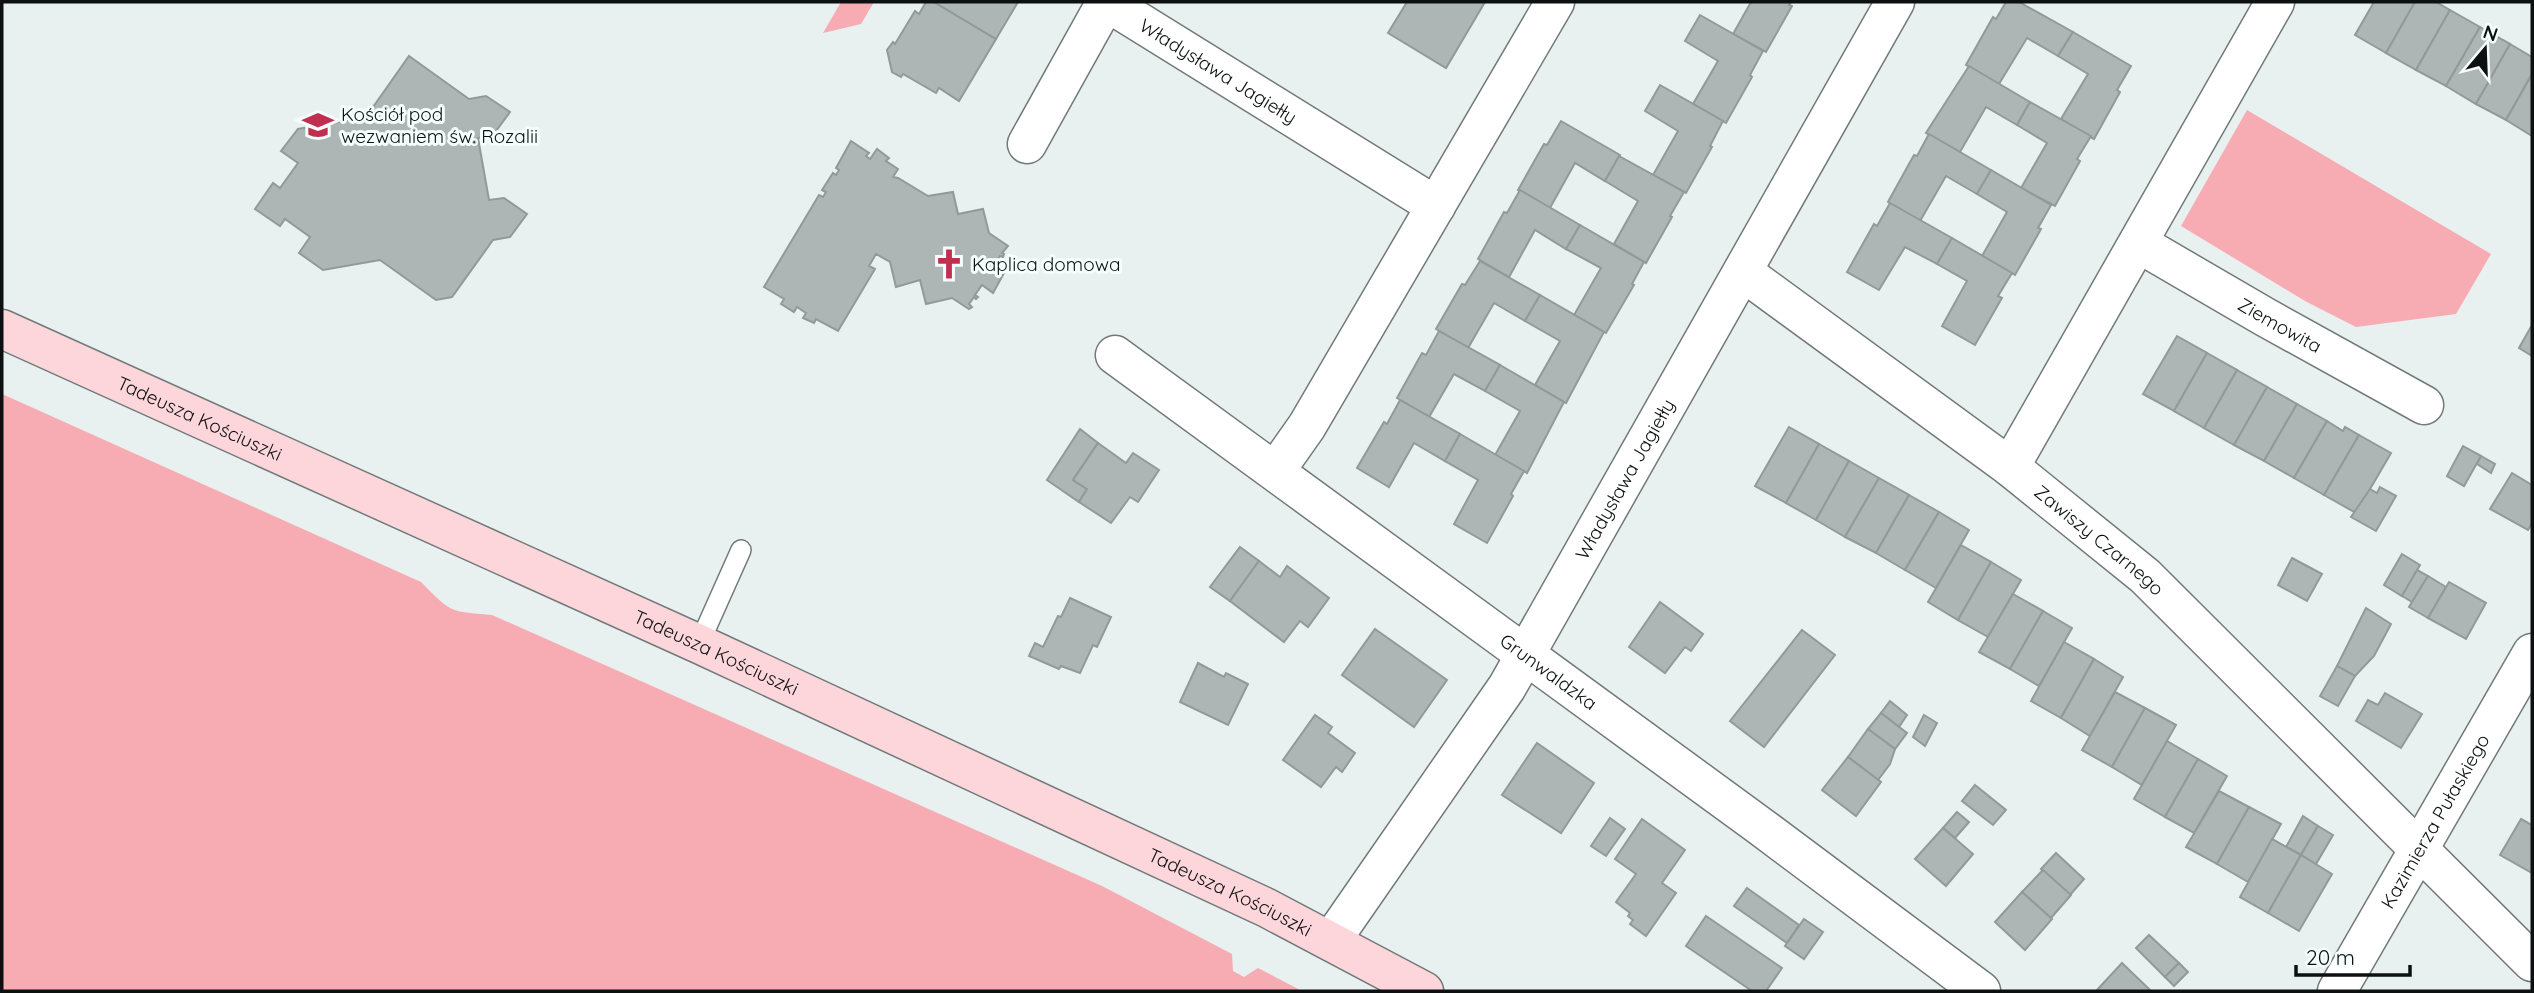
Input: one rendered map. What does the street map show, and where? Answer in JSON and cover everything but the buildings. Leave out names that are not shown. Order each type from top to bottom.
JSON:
[{"type":"street","name":"Władysława Jagiełły","points":[[1027,144],[1107,2],[1436,206]]},
{"type":"street","points":[[1276,470],[1307,426],[1555,2]]},
{"type":"street","name":"Władysława Jagiełły","points":[[1331,941],[1498,703],[1895,2]]},
{"type":"street","points":[[2010,467],[2275,2]]},
{"type":"street","name":"Ziemowita","points":[[2138,243],[2424,405]]},
{"type":"street","name":"Zawiszy Czarnego","points":[[1743,272],[2010,467],[2121,555],[2173,602],[2532,962]]},
{"type":"street","name":"Tadeusza Kościuszki","points":[[2,329],[699,644],[1254,902],[1424,991]]},
{"type":"street","name":"Grunwaldzka","points":[[1115,355],[1760,825],[1981,991]]},
{"type":"street","name":"Kazimierza Pułaskiego","points":[[2337,991],[2532,653]]},
{"type":"lane","points":[[699,644],[741,550]]},
{"type":"shaded area","points":[[841,2],[874,2],[861,24],[823,33]]},
{"type":"shaded area","points":[[2247,110],[2491,254],[2456,314],[2356,327],[2305,301],[2181,226]]},
{"type":"shaded area","points":[[2,394],[421,582],[452,609],[492,615],[1102,886],[1232,954],[1233,971],[1244,977],[1258,968],[1302,991],[2,991]]},
{"type":"place","name":"Kościół pod wezwaniem św. Rozalii","points":[[318,125]]},
{"type":"place","name":"Kaplica domowa","points":[[949,264]]}]
